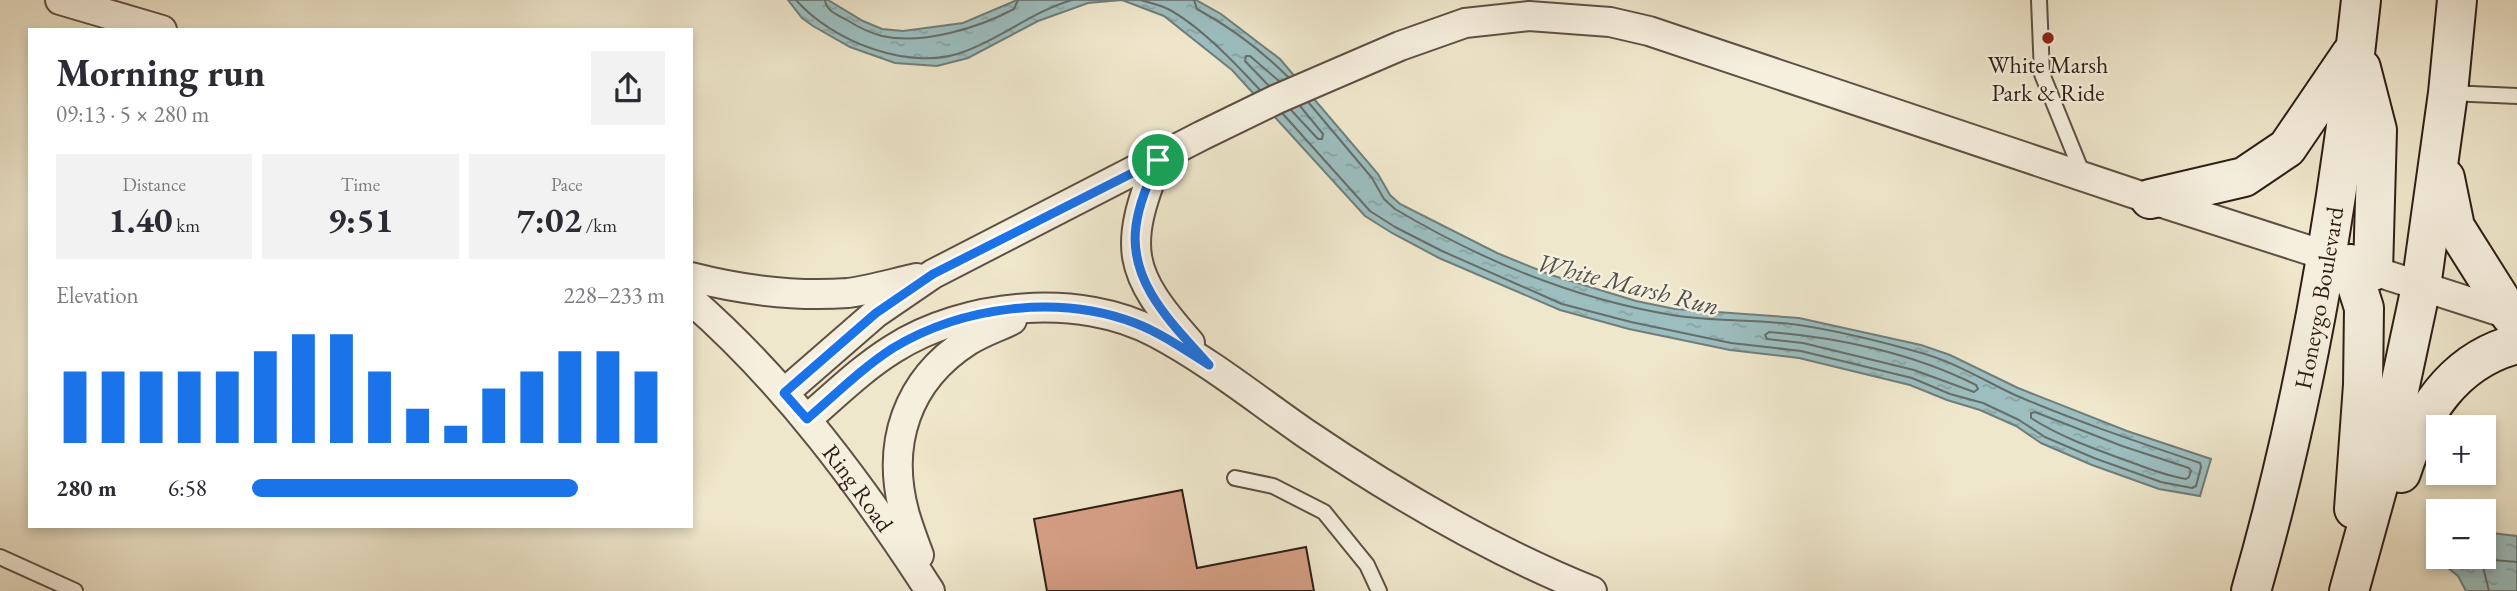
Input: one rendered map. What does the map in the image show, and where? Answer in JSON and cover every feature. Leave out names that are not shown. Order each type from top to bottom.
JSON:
[{"type":"main road","points":[[2348,591],[2363,385],[2364,308],[2350,264],[2377,130],[2356,46],[2361,0]]},
{"type":"main road","points":[[2348,591],[2380,479],[2421,287],[2448,93],[2457,0]]},
{"type":"main road","points":[[2150,199],[2244,177],[2275,157],[2287,148],[2356,46]]},
{"type":"main road","points":[[2361,591],[2379,546],[2411,441],[2437,397],[2463,371],[2499,349],[2515,326],[2455,227],[2440,153]]},
{"type":"main road","name":"Honeygo Boulevard","points":[[2251,591],[2279,489],[2350,264]]},
{"type":"street","points":[[60,0],[155,28]]},
{"type":"street","points":[[784,393],[876,313],[933,274],[1200,136],[1410,42],[1465,23],[1529,8],[1649,31],[2421,287],[2515,326]]},
{"type":"street","points":[[1158,160],[1143,196],[1136,227],[1136,251],[1148,289],[1160,309],[1209,365]]},
{"type":"street","points":[[693,277],[768,292],[806,294],[849,293],[933,274]]},
{"type":"street","name":"Ring Road","points":[[693,302],[740,346],[807,419],[896,538],[931,591]]},
{"type":"street","points":[[931,591],[905,514],[899,482],[898,457],[902,428],[912,399],[943,359],[970,340],[1041,307]]},
{"type":"street","points":[[807,419],[868,366],[905,342],[964,319],[1000,310],[1041,307],[1107,315],[1155,332],[1209,365],[1362,470],[1463,528],[1592,591]]},
{"type":"lane","points":[[2039,0],[2042,74],[2083,176]]},
{"type":"lane","points":[[2448,93],[2517,96]]},
{"type":"lane","points":[[1235,478],[1273,486],[1324,512],[1367,565],[1379,591]]},
{"type":"lane","points":[[0,557],[75,591]]},
{"type":"water","points":[[788,0],[828,0],[882,29],[903,31],[963,23],[1017,0],[1122,0],[1088,3],[1038,21],[968,58],[937,66],[895,63],[850,47],[802,18]]},
{"type":"water","name":"White Marsh Run","points":[[1122,0],[1196,0],[1221,14],[1280,59],[1378,174],[1390,195],[1400,204],[1497,253],[1551,275],[1636,301],[1675,309],[1799,318],[1921,345],[1950,355],[2018,388],[2127,431],[2211,459],[2200,496],[2159,489],[2092,465],[2041,443],[2016,426],[1980,410],[1910,385],[1799,358],[1730,350],[1629,329],[1560,310],[1439,258],[1365,216],[1232,70],[1164,16]]},
{"type":"water","points":[[2496,534],[2517,536],[2517,591],[2466,591],[2458,576],[2449,569],[2496,569]]},
{"type":"building","points":[[1182,490],[1197,568],[1306,547],[1314,591],[1047,591],[1034,519]]},
{"type":"place","name":"White Marsh Park & Ride","points":[[2048,38]]},
{"type":"route","points":[[1158,160],[1143,196],[1136,227],[1136,251],[1141,273],[1160,309],[1209,365],[1155,332],[1134,323],[1107,315],[1041,307],[1000,310],[964,319],[895,347],[868,366],[807,419],[784,393],[876,313],[933,274],[1158,160]]}]
